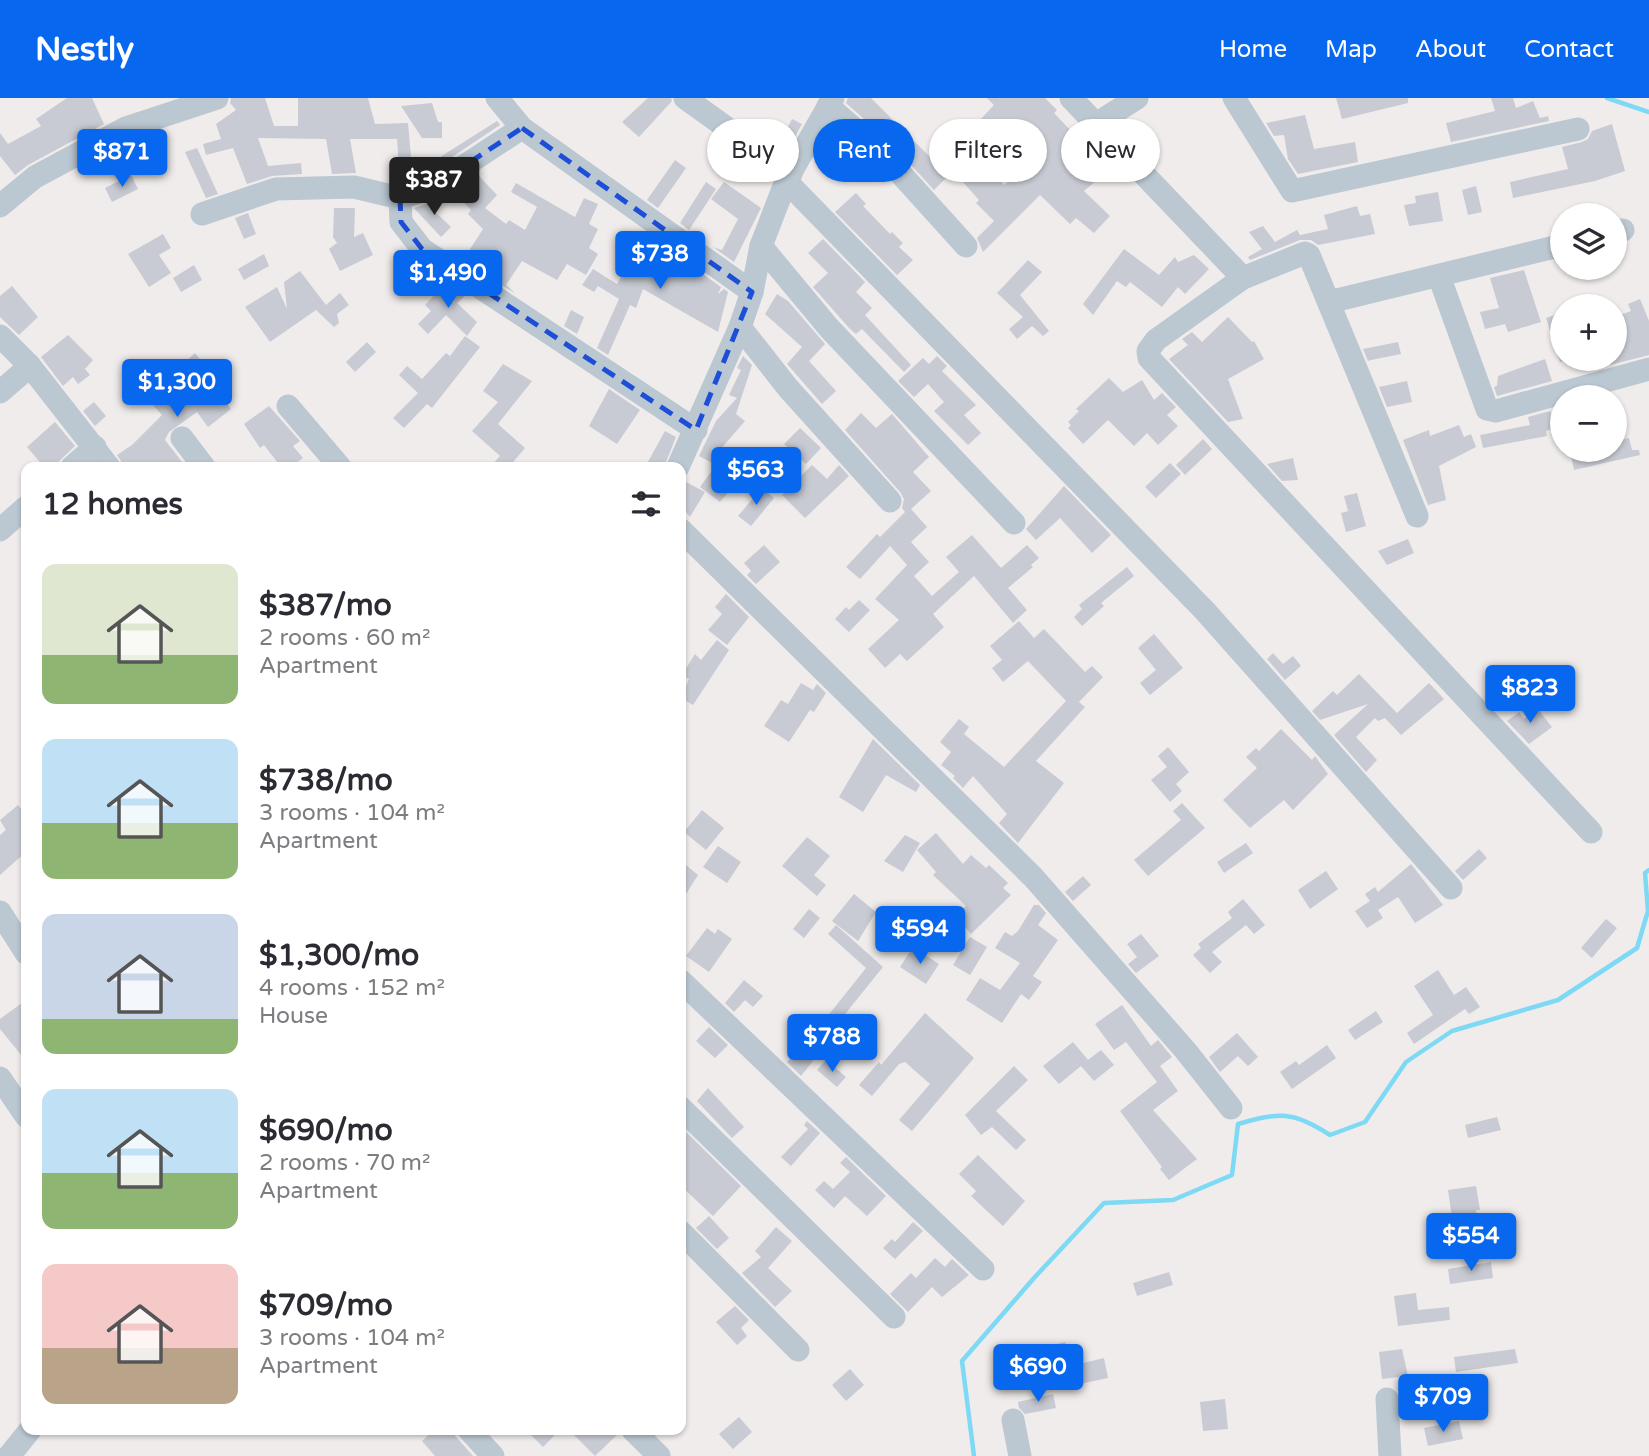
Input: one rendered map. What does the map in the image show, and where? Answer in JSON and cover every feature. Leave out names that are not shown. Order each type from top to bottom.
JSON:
[{"type":"street","points":[[0,206],[35,177],[126,128],[217,98]]},
{"type":"street","points":[[497,98],[522,128],[752,292]]},
{"type":"street","points":[[685,98],[712,119]]},
{"type":"street","points":[[1071,98],[1091,119]]},
{"type":"street","points":[[1104,119],[1137,98]]},
{"type":"street","points":[[1234,98],[1292,191],[1578,129]]},
{"type":"street","points":[[799,157],[830,102],[881,152],[966,246]]},
{"type":"street","points":[[202,214],[276,189],[355,187],[400,198],[429,189],[522,128]]},
{"type":"street","points":[[680,462],[740,327],[752,292],[761,246],[786,182]]},
{"type":"street","points":[[793,182],[1205,611],[1451,888]]},
{"type":"street","points":[[1151,182],[1243,278]]},
{"type":"street","points":[[400,198],[401,222],[422,249],[696,430]]},
{"type":"street","points":[[761,246],[829,328],[1014,523]]},
{"type":"street","points":[[1329,302],[1550,248]]},
{"type":"street","points":[[1417,516],[1309,255],[1305,253],[1243,278],[1156,341],[1148,351],[1149,358],[1591,832]]},
{"type":"street","points":[[1439,276],[1487,409],[1496,411],[1649,369]]},
{"type":"street","points":[[740,327],[788,388],[890,501]]},
{"type":"street","points":[[0,336],[30,366],[106,462]]},
{"type":"street","points":[[0,392],[30,366]]},
{"type":"street","points":[[288,406],[336,462]]},
{"type":"street","points":[[182,438],[200,462]]},
{"type":"street","points":[[78,462],[95,447]]},
{"type":"street","points":[[0,530],[21,511]]},
{"type":"street","points":[[686,535],[1033,877],[1185,1050],[1231,1108]]},
{"type":"street","points":[[0,912],[21,945]]},
{"type":"street","points":[[686,986],[983,1269]]},
{"type":"street","points":[[0,1078],[21,1109]]},
{"type":"street","points":[[686,1113],[894,1317]]},
{"type":"street","points":[[686,1237],[798,1350]]},
{"type":"street","points":[[1387,1399],[1390,1456]]},
{"type":"street","points":[[1013,1420],[1020,1456]]},
{"type":"street","points":[[9,1456],[26,1435]]},
{"type":"street","points":[[474,1435],[493,1456]]},
{"type":"street","points":[[638,1435],[659,1456]]},
{"type":"highlighted area","points":[[522,128],[752,292],[696,430],[422,249],[401,222],[400,198],[429,189]]},
{"type":"building","points":[[67,98],[92,98],[104,124],[28,165],[15,175],[0,156],[0,133],[8,144],[41,126],[36,119]]},
{"type":"building","points":[[231,98],[265,98],[274,126],[298,126],[298,98],[368,98],[375,124],[408,123],[413,179],[400,183],[397,139],[350,139],[356,173],[332,174],[326,139],[258,138],[268,166],[301,163],[302,174],[272,176],[247,184],[233,148],[206,155],[203,144],[221,139],[216,124],[236,110],[230,103]]},
{"type":"building","points":[[648,98],[671,98],[672,101],[639,137],[622,122]]},
{"type":"building","points":[[848,98],[871,98],[892,119],[864,119],[846,103]]},
{"type":"building","points":[[987,98],[1045,98],[1057,110],[1054,113],[1061,120],[1061,182],[1094,182],[1084,191],[1110,216],[1094,233],[1076,218],[1070,224],[1040,195],[983,252],[977,238],[994,221],[976,203],[979,200],[963,182],[1001,182],[1004,185],[1008,182],[1047,182],[1047,119],[981,119],[994,105]]},
{"type":"building","points":[[1336,98],[1408,98],[1408,103],[1342,119]]},
{"type":"building","points":[[1491,98],[1513,98],[1516,108],[1533,101],[1540,118],[1548,116],[1549,121],[1451,142],[1446,123],[1495,111]]},
{"type":"building","points":[[432,103],[438,122],[442,122],[442,138],[422,138],[401,106]]},
{"type":"building","points":[[1305,115],[1314,149],[1355,142],[1358,162],[1298,174],[1288,159],[1284,135],[1274,136],[1266,123]]},
{"type":"building","points":[[497,121],[500,125],[440,165],[437,159]]},
{"type":"building","points":[[1612,124],[1625,171],[1595,181],[1513,198],[1510,182],[1568,169],[1562,147],[1582,142],[1588,139],[1592,131]]},
{"type":"building","points":[[915,142],[929,156],[929,182],[942,182],[934,190],[915,169]]},
{"type":"building","points":[[197,148],[218,194],[206,198],[185,152]]},
{"type":"building","points":[[675,160],[686,168],[658,208],[647,200]]},
{"type":"building","points":[[131,175],[138,189],[112,202],[105,188]]},
{"type":"building","points":[[479,176],[497,195],[485,208],[506,224],[509,220],[525,230],[537,207],[511,192],[516,183],[575,217],[584,198],[598,204],[589,224],[598,229],[589,248],[598,254],[586,275],[567,264],[557,280],[522,261],[506,285],[516,294],[463,260],[483,229],[468,214],[471,210],[458,196]]},
{"type":"building","points":[[706,182],[716,189],[689,230],[680,223]]},
{"type":"building","points":[[724,182],[761,208],[734,262],[713,247],[722,250],[738,219],[711,199]]},
{"type":"building","points":[[1476,186],[1482,212],[1468,215],[1462,190]]},
{"type":"building","points":[[454,190],[432,209],[451,227],[441,237],[414,208],[436,201]]},
{"type":"building","points":[[1438,192],[1443,221],[1409,226],[1404,205],[1416,203],[1415,196]]},
{"type":"building","points":[[856,193],[866,204],[863,206],[890,234],[892,232],[903,243],[899,247],[913,260],[897,275],[835,212]]},
{"type":"building","points":[[1357,206],[1360,216],[1370,214],[1375,234],[1318,245],[1311,240],[1300,240],[1250,260],[1248,257],[1262,249],[1249,232],[1263,226],[1275,242],[1297,230],[1300,235],[1328,229],[1324,215]]},
{"type":"building","points":[[334,208],[355,208],[354,237],[363,233],[373,255],[340,271],[329,249],[337,243],[333,237]]},
{"type":"building","points":[[248,213],[256,234],[244,239],[235,218]]},
{"type":"building","points":[[163,234],[171,248],[159,255],[171,273],[149,287],[128,254]]},
{"type":"building","points":[[823,239],[865,282],[856,292],[872,308],[865,315],[911,365],[904,372],[862,329],[856,334],[850,329],[813,287],[828,273],[808,253]]},
{"type":"building","points":[[640,243],[676,263],[679,257],[721,287],[718,294],[724,289],[728,292],[718,332],[643,289],[636,308],[630,305],[608,355],[597,348],[619,299],[598,286],[594,292],[582,285],[593,269],[617,284]]},
{"type":"building","points":[[1124,249],[1159,275],[1175,257],[1178,262],[1194,255],[1209,269],[1185,294],[1178,287],[1162,307],[1130,282],[1126,287],[1117,281],[1093,315],[1083,304]]},
{"type":"building","points":[[264,254],[269,266],[244,280],[238,269]]},
{"type":"building","points":[[1028,260],[1042,272],[1020,295],[1049,331],[1043,336],[1032,326],[1017,339],[1009,329],[1023,317],[997,293]]},
{"type":"building","points":[[194,265],[202,280],[181,292],[173,278]]},
{"type":"building","points":[[1524,270],[1541,322],[1508,332],[1505,324],[1485,329],[1480,312],[1499,308],[1490,278]]},
{"type":"building","points":[[300,271],[326,305],[340,293],[349,305],[337,314],[339,323],[334,327],[316,310],[270,342],[245,307],[277,287],[287,309],[284,282]]},
{"type":"building","points":[[447,282],[466,295],[457,303],[477,322],[467,336],[446,315],[428,334],[418,324],[431,311],[425,305]]},
{"type":"building","points":[[12,286],[38,317],[19,335],[0,317],[0,296]]},
{"type":"building","points":[[777,294],[788,301],[825,344],[809,361],[836,391],[822,404],[787,364],[802,347],[765,314]]},
{"type":"building","points":[[1640,299],[1649,321],[1649,355],[1627,361],[1627,312],[1631,311],[1628,304]]},
{"type":"building","points":[[571,310],[584,317],[577,334],[564,326]]},
{"type":"building","points":[[1228,317],[1254,341],[1264,359],[1228,379],[1243,419],[1228,422],[1169,359],[1188,345],[1182,339],[1192,332],[1202,342]]},
{"type":"building","points":[[68,335],[93,360],[85,369],[90,375],[78,384],[73,377],[63,386],[41,357]]},
{"type":"building","points":[[465,336],[480,347],[432,408],[427,404],[404,428],[393,418],[418,393],[399,375],[407,366],[422,379],[446,353],[450,356]]},
{"type":"building","points":[[367,342],[376,352],[355,372],[346,362]]},
{"type":"building","points":[[1398,342],[1401,354],[1368,361],[1363,349]]},
{"type":"building","points":[[195,353],[217,380],[212,385],[231,409],[208,427],[197,412],[169,432],[165,440],[182,462],[122,462],[117,455],[132,445],[162,415],[152,404],[164,393],[172,401],[196,381],[182,365]]},
{"type":"building","points":[[743,356],[752,365],[736,414],[745,421],[718,452],[745,472],[720,502],[700,487],[716,465],[699,456],[716,421],[737,398],[729,395],[741,370],[737,368]]},
{"type":"building","points":[[937,356],[947,366],[942,371],[976,405],[964,415],[981,433],[968,445],[934,411],[944,402],[928,384],[914,397],[898,381],[923,358],[929,364]]},
{"type":"building","points":[[1545,359],[1552,381],[1497,396],[1494,387],[1497,386],[1498,376]]},
{"type":"building","points":[[503,364],[532,381],[498,424],[525,448],[513,462],[495,462],[500,456],[472,431],[498,402],[483,391]]},
{"type":"building","points":[[1109,378],[1123,392],[1142,380],[1154,400],[1162,393],[1176,407],[1167,415],[1178,426],[1158,445],[1147,433],[1134,446],[1108,420],[1083,444],[1068,428],[1071,425],[1068,422],[1079,411],[1076,409]]},
{"type":"building","points":[[1407,381],[1412,402],[1387,407],[1379,387]]},
{"type":"building","points":[[609,389],[640,410],[617,444],[589,426]]},
{"type":"building","points":[[94,402],[106,416],[95,426],[83,411]]},
{"type":"building","points":[[269,406],[300,441],[293,446],[303,458],[298,462],[277,462],[264,445],[260,448],[244,424]]},
{"type":"building","points":[[1550,411],[1550,430],[1546,431],[1547,436],[1483,448],[1480,435],[1530,425],[1528,417]]},
{"type":"building","points":[[861,413],[876,428],[892,414],[929,457],[913,472],[931,491],[911,509],[927,527],[911,542],[929,562],[914,576],[932,596],[959,572],[946,557],[972,535],[1001,568],[1027,545],[1039,558],[1031,565],[1033,567],[1008,588],[1027,610],[1013,623],[974,576],[933,614],[944,627],[907,661],[900,654],[885,668],[868,649],[899,620],[875,599],[907,565],[890,546],[860,579],[846,567],[877,534],[880,537],[905,512],[902,508],[904,499],[900,492],[845,430]]},
{"type":"building","points":[[55,422],[75,446],[58,462],[40,462],[27,447]]},
{"type":"building","points":[[1459,425],[1464,437],[1471,434],[1476,447],[1439,466],[1446,500],[1428,505],[1403,440],[1429,430],[1430,436]]},
{"type":"building","points":[[800,428],[821,448],[806,464],[784,444]]},
{"type":"building","points":[[665,431],[676,437],[666,462],[648,462]]},
{"type":"building","points":[[1627,438],[1632,450],[1639,450],[1640,455],[1627,458]]},
{"type":"building","points":[[1203,439],[1212,449],[1185,475],[1176,465]]},
{"type":"building","points":[[1293,458],[1298,480],[1282,481],[1267,464]]},
{"type":"building","points":[[1572,462],[1609,462],[1574,470]]},
{"type":"building","points":[[1170,463],[1181,474],[1156,498],[1145,487]]},
{"type":"building","points":[[812,465],[827,479],[839,465],[849,476],[805,518],[782,495]]},
{"type":"building","points":[[686,482],[705,492],[690,517],[686,512]]},
{"type":"building","points":[[1064,486],[1111,535],[1092,553],[1060,518],[1036,540],[1026,529]]},
{"type":"building","points":[[762,488],[774,498],[751,526],[738,516]]},
{"type":"building","points":[[1357,493],[1366,526],[1346,532],[1341,513],[1348,511],[1344,496]]},
{"type":"building","points":[[1408,539],[1414,553],[1387,565],[1378,551]]},
{"type":"building","points":[[764,545],[780,562],[756,584],[747,575],[751,571],[744,563]]},
{"type":"building","points":[[1127,567],[1134,576],[1101,603],[1104,606],[1082,626],[1074,617],[1082,609],[1079,605]]},
{"type":"building","points":[[726,594],[749,617],[727,645],[708,630],[722,614],[715,607]]},
{"type":"building","points":[[859,600],[870,610],[849,632],[835,619],[846,607],[849,610]]},
{"type":"building","points":[[1019,621],[1034,638],[1044,629],[1085,672],[1092,666],[1103,677],[1079,702],[1085,707],[1036,761],[1064,783],[1018,843],[999,823],[1007,814],[973,776],[963,788],[953,778],[955,776],[941,765],[951,752],[940,742],[959,719],[969,727],[964,734],[1004,767],[1066,701],[1028,661],[1003,682],[992,668],[1002,660],[990,646]]},
{"type":"building","points":[[1154,634],[1183,668],[1150,695],[1140,683],[1156,670],[1138,648]]},
{"type":"building","points":[[717,640],[729,650],[693,705],[686,701],[689,679],[686,677],[686,669],[695,654],[701,660]]},
{"type":"building","points":[[1273,653],[1283,664],[1293,656],[1301,666],[1285,680],[1267,659]]},
{"type":"building","points":[[1359,674],[1397,713],[1429,683],[1444,699],[1401,735],[1385,718],[1378,721],[1375,718],[1356,737],[1377,760],[1366,772],[1334,735],[1368,704],[1320,720],[1312,711],[1333,691],[1337,695]]},
{"type":"building","points":[[801,683],[813,690],[817,684],[826,693],[814,712],[810,710],[789,742],[764,726],[781,700],[788,704]]},
{"type":"building","points":[[1537,708],[1552,727],[1529,744],[1507,721],[1519,712],[1524,719]]},
{"type":"building","points":[[1281,729],[1312,760],[1315,756],[1328,774],[1293,810],[1284,800],[1250,828],[1223,800],[1257,768],[1246,757],[1256,748],[1259,751]]},
{"type":"building","points":[[873,739],[920,785],[916,792],[886,775],[863,812],[839,797]]},
{"type":"building","points":[[1168,747],[1189,772],[1176,784],[1182,791],[1170,802],[1151,780],[1167,767],[1158,756]]},
{"type":"building","points":[[1182,803],[1205,828],[1148,876],[1134,860],[1181,820],[1173,811]]},
{"type":"building","points":[[18,805],[21,809],[21,856],[0,875],[0,835],[6,830],[0,820]]},
{"type":"building","points":[[702,810],[724,828],[706,850],[686,834],[686,830]]},
{"type":"building","points":[[936,833],[963,864],[971,855],[986,868],[989,865],[1008,883],[1003,888],[1011,895],[971,934],[955,915],[966,906],[933,875],[936,872],[917,850]]},
{"type":"building","points":[[905,835],[920,843],[903,872],[884,861]]},
{"type":"building","points":[[807,837],[830,856],[814,875],[826,885],[817,896],[782,866]]},
{"type":"building","points":[[1246,843],[1253,853],[1224,873],[1217,862]]},
{"type":"building","points":[[718,846],[741,862],[727,883],[703,867]]},
{"type":"building","points":[[1479,849],[1487,858],[1463,880],[1455,871]]},
{"type":"building","points":[[1411,864],[1443,905],[1415,923],[1398,897],[1378,910],[1383,918],[1367,928],[1355,911],[1370,901],[1365,894],[1375,887],[1378,892]]},
{"type":"building","points":[[686,865],[698,875],[686,894]]},
{"type":"building","points":[[1326,871],[1338,889],[1310,909],[1298,890]]},
{"type":"building","points":[[1083,876],[1091,885],[1073,901],[1065,892]]},
{"type":"building","points":[[854,894],[876,912],[858,941],[832,921]]},
{"type":"building","points":[[1243,899],[1265,925],[1254,934],[1246,925],[1212,952],[1222,962],[1210,973],[1193,955],[1201,948],[1198,944],[1232,918],[1228,912]]},
{"type":"building","points":[[1034,905],[1039,905],[1046,913],[1038,925],[1058,940],[1033,976],[1042,982],[1029,1000],[1021,994],[1002,1023],[966,1000],[980,978],[1000,990],[1020,963],[995,948],[1005,932],[1012,936],[1018,931]]},
{"type":"building","points":[[809,909],[820,918],[804,938],[793,929]]},
{"type":"building","points":[[1606,919],[1617,928],[1592,958],[1581,948]]},
{"type":"building","points":[[836,925],[883,967],[833,1029],[823,1022],[866,968],[828,934]]},
{"type":"building","points":[[707,928],[715,934],[718,929],[732,939],[709,972],[686,956]]},
{"type":"building","points":[[1141,934],[1159,956],[1136,973],[1128,964],[1137,957],[1127,944]]},
{"type":"building","points":[[970,937],[987,947],[970,975],[953,965]]},
{"type":"building","points":[[913,947],[939,964],[926,984],[900,967]]},
{"type":"building","points":[[1438,970],[1454,995],[1466,987],[1480,1007],[1469,1014],[1465,1009],[1414,1044],[1407,1033],[1433,1015],[1414,986]]},
{"type":"building","points":[[744,980],[763,996],[753,1007],[745,1000],[734,1012],[725,1003]]},
{"type":"building","points":[[21,1004],[21,1055],[0,1029],[0,1019]]},
{"type":"building","points":[[1122,1005],[1151,1046],[1158,1040],[1172,1057],[1160,1066],[1178,1091],[1153,1110],[1197,1159],[1169,1180],[1120,1111],[1157,1082],[1126,1042],[1114,1050],[1095,1024]]},
{"type":"building","points":[[1376,1011],[1383,1022],[1355,1040],[1348,1030]]},
{"type":"building","points":[[925,1013],[974,1058],[912,1131],[899,1120],[930,1084],[905,1062],[899,1064],[872,1096],[859,1085],[879,1062],[881,1065]]},
{"type":"building","points":[[709,1027],[728,1045],[715,1058],[696,1041]]},
{"type":"building","points":[[1237,1033],[1258,1057],[1248,1066],[1238,1056],[1220,1072],[1209,1057]]},
{"type":"building","points":[[1073,1042],[1088,1060],[1101,1050],[1114,1065],[1094,1081],[1081,1066],[1059,1084],[1043,1066]]},
{"type":"building","points":[[1327,1045],[1336,1058],[1292,1089],[1280,1072],[1296,1061],[1299,1065]]},
{"type":"building","points":[[799,1048],[813,1061],[801,1076],[787,1062]]},
{"type":"building","points":[[826,1060],[846,1077],[837,1087],[817,1070]]},
{"type":"building","points":[[1014,1066],[1028,1080],[996,1111],[1026,1140],[1016,1150],[992,1127],[981,1135],[965,1115]]},
{"type":"building","points":[[708,1088],[744,1127],[732,1138],[697,1101]]},
{"type":"building","points":[[1497,1117],[1501,1130],[1468,1138],[1465,1125]]},
{"type":"building","points":[[807,1121],[820,1133],[791,1166],[781,1157],[808,1129],[804,1125]]},
{"type":"building","points":[[686,1132],[741,1186],[713,1216],[686,1191]]},
{"type":"building","points":[[978,1155],[1025,1201],[1003,1226],[971,1196],[976,1191],[959,1174]]},
{"type":"building","points":[[846,1157],[886,1196],[867,1216],[845,1196],[834,1208],[815,1190],[824,1181],[833,1189],[850,1172],[840,1163]]},
{"type":"building","points":[[1476,1186],[1480,1210],[1476,1210],[1477,1222],[1453,1225],[1448,1190]]},
{"type":"building","points":[[709,1216],[729,1238],[717,1249],[696,1228]]},
{"type":"building","points":[[913,1222],[923,1231],[895,1259],[883,1248],[892,1239],[895,1242]]},
{"type":"building","points":[[776,1227],[792,1241],[768,1268],[792,1291],[775,1307],[742,1273],[761,1257],[755,1251]]},
{"type":"building","points":[[935,1258],[945,1267],[952,1259],[969,1275],[942,1297],[932,1287],[908,1312],[890,1294],[911,1273],[916,1278]]},
{"type":"building","points":[[1491,1262],[1493,1278],[1450,1284],[1448,1269]]},
{"type":"building","points":[[1169,1272],[1173,1285],[1137,1296],[1133,1283]]},
{"type":"building","points":[[1416,1293],[1418,1310],[1449,1307],[1450,1320],[1398,1326],[1394,1296]]},
{"type":"building","points":[[735,1306],[749,1320],[741,1328],[747,1336],[737,1345],[716,1322]]},
{"type":"building","points":[[1065,1342],[1071,1366],[1104,1358],[1108,1378],[1061,1388],[1049,1346]]},
{"type":"building","points":[[1402,1349],[1408,1376],[1382,1379],[1379,1352]]},
{"type":"building","points":[[1515,1349],[1518,1363],[1456,1372],[1454,1357]]},
{"type":"building","points":[[850,1369],[864,1385],[846,1401],[832,1385]]},
{"type":"building","points":[[1053,1394],[1056,1408],[1025,1414],[1019,1408],[1018,1402]]},
{"type":"building","points":[[1225,1399],[1228,1429],[1203,1431],[1200,1402]]},
{"type":"building","points":[[739,1417],[752,1432],[733,1449],[719,1434]]},
{"type":"building","points":[[1459,1421],[1463,1439],[1428,1446],[1424,1428]]},
{"type":"building","points":[[429,1435],[454,1435],[473,1456],[435,1456],[422,1441]]},
{"type":"building","points":[[531,1435],[555,1435],[543,1447]]},
{"type":"building","points":[[574,1435],[617,1435],[595,1456]]},
{"type":"waterway","points":[[1607,98],[1649,112]]},
{"type":"waterway","points":[[974,1456],[962,1361],[1104,1203],[1173,1200],[1232,1175],[1238,1124],[1265,1117],[1286,1116],[1306,1121],[1330,1135],[1365,1122],[1406,1062],[1452,1031],[1558,1000],[1637,948],[1648,911],[1645,873],[1649,870]]}]
